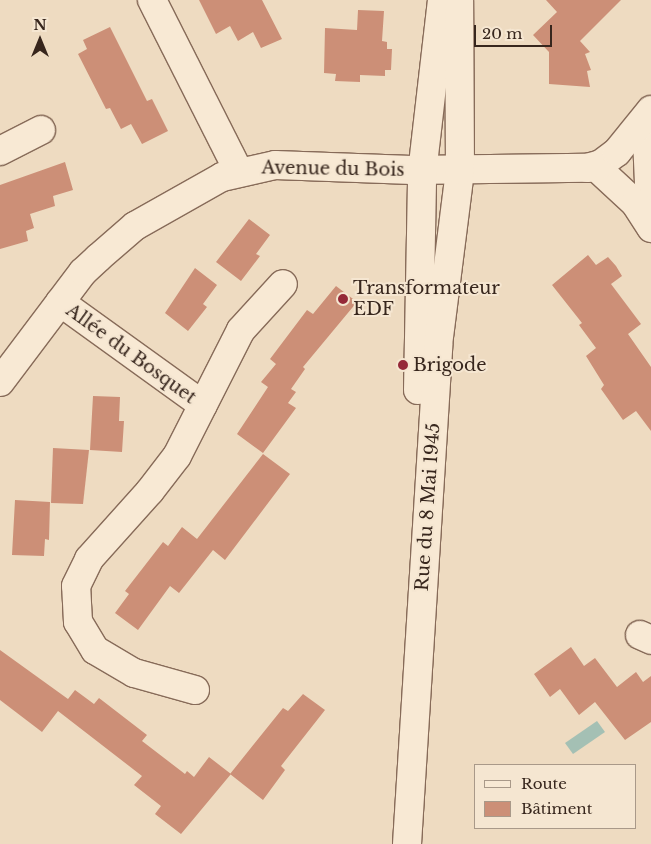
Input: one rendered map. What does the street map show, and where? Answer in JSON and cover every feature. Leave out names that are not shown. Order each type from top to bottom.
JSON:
[{"type":"street","points":[[152,0],[239,172]]},
{"type":"street","name":"Rue du 8 Mai 1945","points":[[389,844],[416,442],[422,170],[442,0]]},
{"type":"street","name":"Rue du 8 Mai 1945","points":[[407,844],[438,346],[460,170],[459,0]]},
{"type":"street","points":[[422,170],[577,170],[596,167],[617,152],[649,114]]},
{"type":"street","points":[[649,114],[651,227]]},
{"type":"street","points":[[0,151],[41,130]]},
{"type":"street","name":"Avenue du Bois","points":[[0,381],[83,272],[135,226],[205,184],[239,172],[275,166],[422,170]]},
{"type":"street","points":[[596,167],[634,203],[651,227]]},
{"type":"street","name":"Allée du Bosquet","points":[[195,690],[134,673],[105,658],[82,633],[75,599],[83,567],[164,475],[192,430],[242,330],[283,284]]},
{"type":"street","name":"Allée du Bosquet","points":[[60,302],[203,405]]},
{"type":"shaded area","points":[[597,721],[605,732],[573,754],[565,743]]},
{"type":"building","points":[[199,0],[262,0],[282,39],[261,48],[253,32],[238,41],[230,26],[216,34]]},
{"type":"building","points":[[546,0],[621,0],[580,41],[590,52],[585,54],[591,70],[587,71],[590,87],[549,84],[549,52],[533,35],[557,12]]},
{"type":"building","points":[[358,10],[384,11],[382,41],[387,42],[387,49],[392,49],[391,70],[385,70],[385,76],[360,75],[360,82],[335,81],[336,74],[324,73],[325,28],[357,30]]},
{"type":"building","points":[[110,27],[147,101],[152,99],[168,131],[142,144],[131,124],[121,129],[110,108],[106,109],[78,54],[87,49],[83,40]]},
{"type":"building","points":[[65,162],[73,190],[53,196],[55,206],[30,214],[34,228],[26,231],[28,241],[0,249],[0,185]]},
{"type":"building","points":[[249,219],[270,235],[256,254],[260,256],[241,281],[216,262]]},
{"type":"building","points":[[588,255],[596,265],[608,257],[616,266],[622,276],[611,284],[641,324],[628,334],[651,367],[651,431],[636,411],[623,420],[601,389],[604,385],[586,356],[596,348],[579,325],[582,323],[552,285]]},
{"type":"building","points":[[195,268],[217,285],[203,304],[207,307],[188,331],[165,313]]},
{"type":"building","points":[[336,286],[357,302],[303,367],[305,369],[291,389],[296,392],[288,403],[296,408],[263,453],[237,434],[268,387],[261,382],[276,364],[270,359],[307,310],[313,314]]},
{"type":"building","points":[[93,396],[120,397],[119,421],[124,421],[122,452],[90,450]]},
{"type":"building","points":[[53,448],[89,450],[83,504],[51,503]]},
{"type":"building","points":[[263,454],[290,474],[225,560],[213,550],[179,593],[170,586],[138,630],[115,613],[129,594],[125,591],[163,542],[168,546],[182,527],[197,539]]},
{"type":"building","points":[[15,500],[50,502],[49,540],[45,539],[44,556],[12,555]]},
{"type":"building","points":[[571,647],[584,666],[595,658],[617,687],[636,672],[643,682],[651,676],[651,722],[625,740],[595,702],[579,715],[560,689],[550,697],[534,674]]},
{"type":"building","points":[[0,650],[68,699],[75,690],[94,704],[99,698],[147,735],[142,741],[185,774],[187,771],[194,777],[209,757],[231,774],[181,834],[155,814],[161,806],[134,785],[142,776],[58,711],[42,732],[0,700]]},
{"type":"building","points":[[303,694],[325,710],[281,766],[285,770],[263,800],[230,774],[283,708],[288,711]]},
{"type":"place","name":"Transformateur EDF","points":[[343,299]]},
{"type":"place","name":"Brigode","points":[[403,365]]}]
